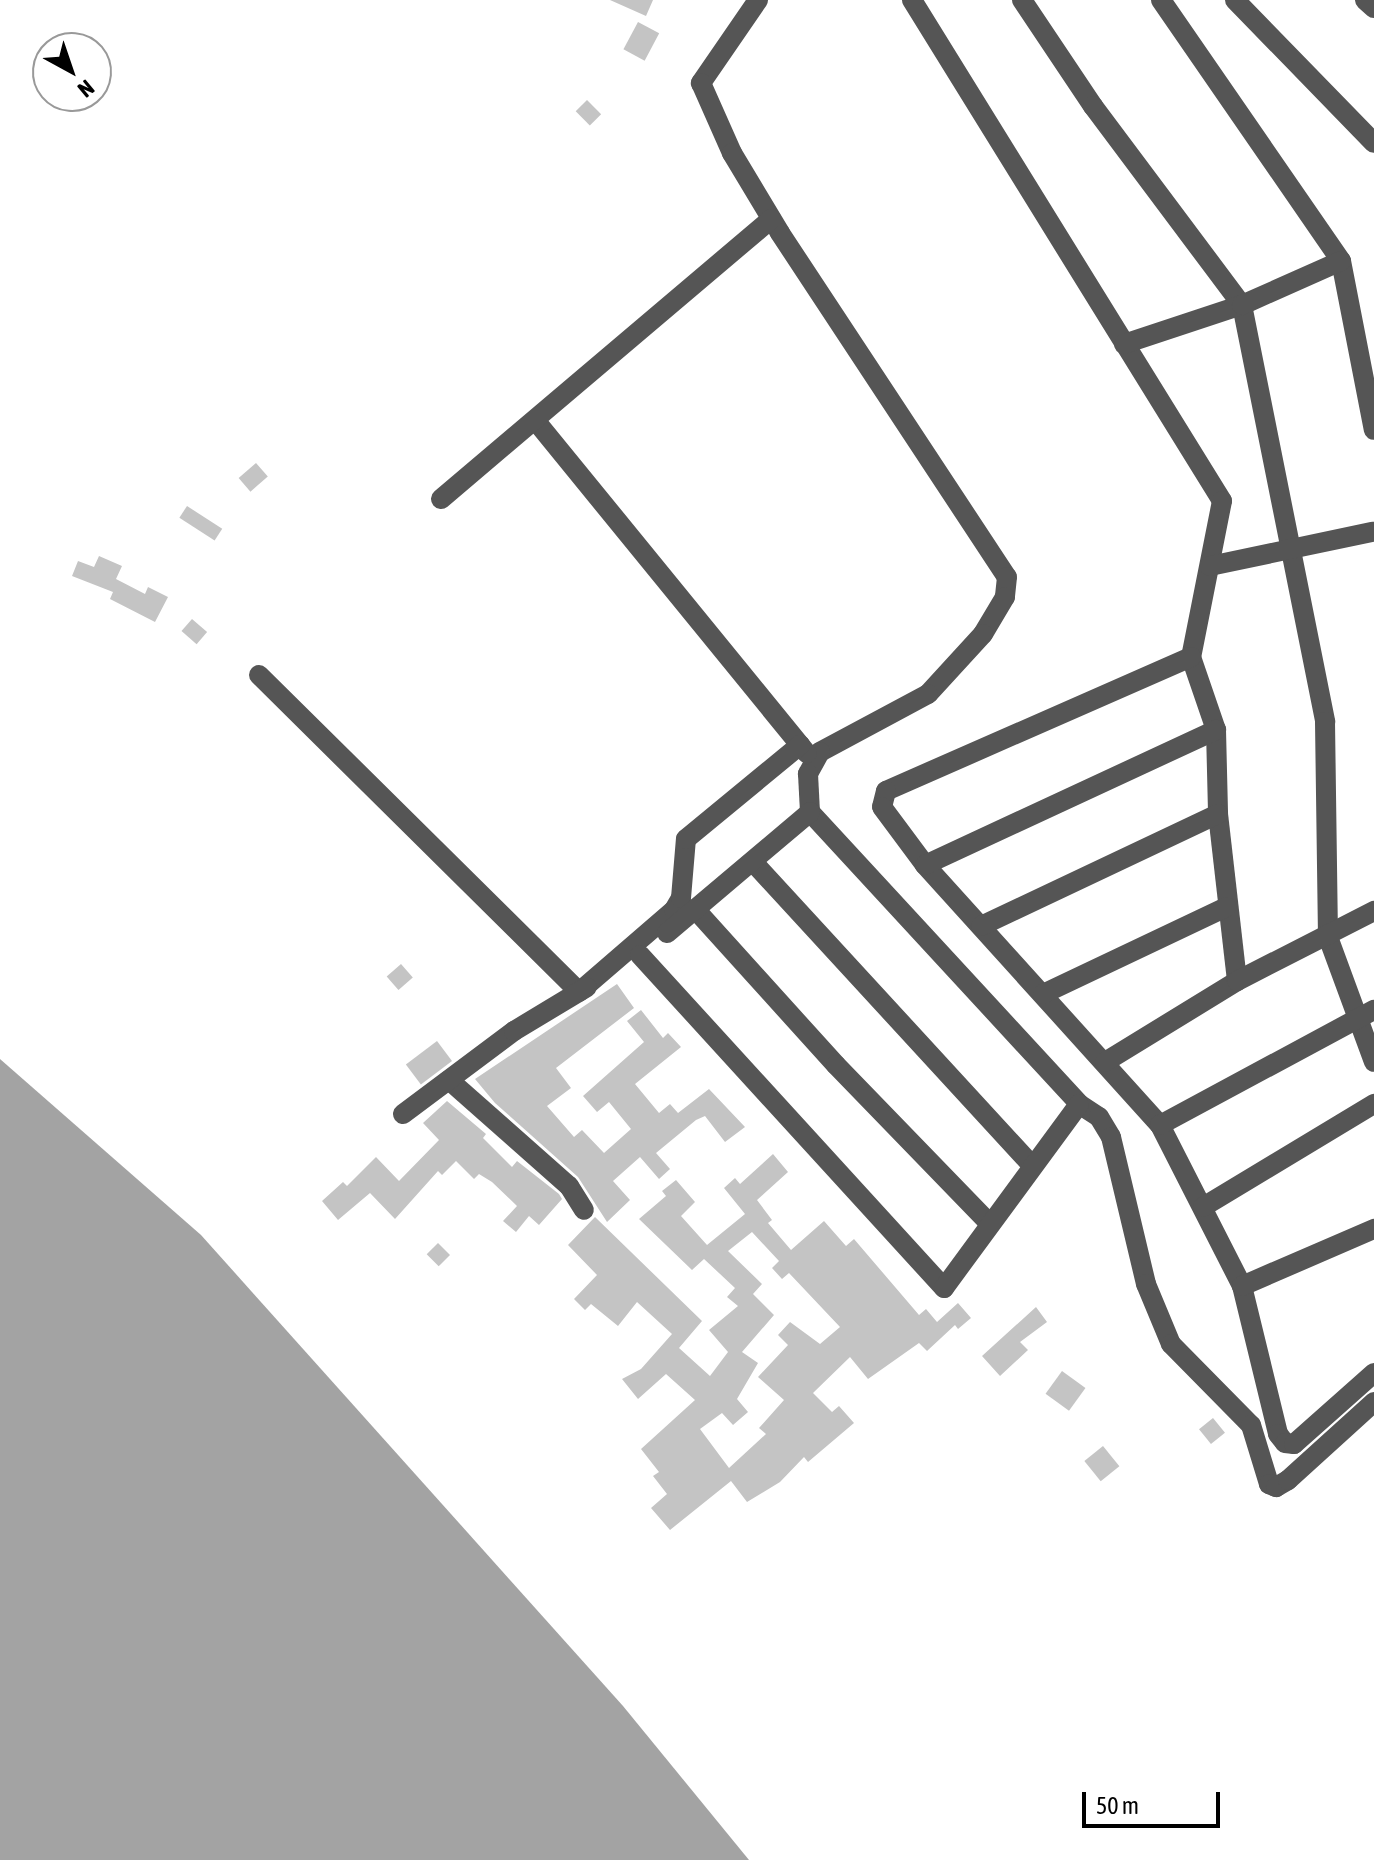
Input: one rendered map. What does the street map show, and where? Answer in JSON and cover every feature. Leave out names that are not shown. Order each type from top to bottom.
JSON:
[{"type":"street","points":[[758,0],[701,83],[732,153],[771,219],[1007,577],[1005,597],[983,634],[928,694],[820,752],[808,774],[810,812],[1079,1104],[1099,1117],[1111,1137],[1146,1284],[1171,1344],[1251,1425],[1269,1484],[1276,1487],[1288,1480],[1374,1402]]},
{"type":"street","points":[[912,0],[1222,501],[1191,657],[1216,730],[1218,814],[1226,907],[1237,981]]},
{"type":"street","points":[[1022,0],[1093,106],[1242,305],[1287,546],[1325,722],[1328,937],[1366,1015],[1374,1062]]},
{"type":"street","points":[[1161,0],[1341,261],[1374,430]]},
{"type":"street","points":[[1235,0],[1374,143]]},
{"type":"street","points":[[1365,0],[1374,8]]},
{"type":"street","points":[[441,499],[771,219]]},
{"type":"street","points":[[1124,344],[1242,305],[1341,261]]},
{"type":"street","points":[[535,420],[814,762]]},
{"type":"street","points":[[1210,566],[1287,546],[1373,532]]},
{"type":"street","points":[[1191,657],[886,791],[882,807],[925,865],[1160,1125],[1242,1286],[1278,1434],[1285,1443],[1294,1444],[1374,1373]]},
{"type":"street","points":[[259,675],[579,992]]},
{"type":"street","points":[[925,865],[1216,730]]},
{"type":"street","points":[[579,992],[674,910],[681,898],[686,839],[800,745]]},
{"type":"street","points":[[403,1114],[579,992],[640,955],[810,812]]},
{"type":"street","points":[[981,926],[1218,814]]},
{"type":"street","points":[[753,862],[1033,1166]]},
{"type":"street","points":[[1043,994],[1226,907]]},
{"type":"street","points":[[695,909],[836,1065],[990,1224]]},
{"type":"street","points":[[1105,1062],[1237,981],[1374,911]]},
{"type":"street","points":[[640,955],[944,1288],[1079,1104]]},
{"type":"street","points":[[1160,1125],[1366,1015]]},
{"type":"street","points":[[449,1080],[569,1186],[584,1210]]},
{"type":"street","points":[[1203,1207],[1374,1104]]},
{"type":"street","points":[[1242,1286],[1374,1229]]},
{"type":"shaded area","points":[[0,1059],[201,1235],[623,1706],[749,1860],[0,1860]]},
{"type":"building","points":[[610,0],[653,0],[646,16]]},
{"type":"building","points":[[638,22],[659,33],[645,61],[623,49]]},
{"type":"building","points":[[587,100],[601,114],[590,125],[576,111]]},
{"type":"building","points":[[256,463],[268,477],[250,492],[239,478]]},
{"type":"building","points":[[187,506],[222,529],[215,541],[179,518]]},
{"type":"building","points":[[99,556],[122,566],[116,579],[145,594],[148,587],[168,597],[155,622],[110,599],[113,592],[72,576],[78,561],[94,567]]},
{"type":"building","points":[[192,619],[207,632],[197,644],[182,631]]},
{"type":"building","points":[[401,964],[413,978],[398,990],[387,976]]},
{"type":"building","points":[[617,984],[634,1008],[556,1068],[571,1088],[547,1106],[574,1137],[582,1130],[604,1153],[631,1129],[609,1102],[597,1112],[583,1096],[644,1042],[627,1021],[641,1010],[663,1038],[668,1033],[681,1047],[635,1084],[659,1113],[670,1104],[678,1113],[709,1089],[745,1127],[725,1142],[705,1116],[696,1120],[656,1153],[670,1169],[659,1179],[640,1157],[613,1181],[630,1200],[607,1222],[578,1177],[495,1103],[475,1079]]},
{"type":"building","points":[[437,1041],[452,1061],[421,1084],[406,1064]]},
{"type":"building","points":[[447,1101],[486,1134],[483,1138],[512,1167],[517,1161],[559,1194],[562,1199],[539,1225],[529,1216],[516,1232],[503,1221],[517,1206],[492,1182],[479,1174],[474,1179],[456,1161],[442,1175],[438,1171],[395,1219],[370,1193],[338,1220],[322,1201],[343,1182],[347,1186],[376,1157],[399,1181],[439,1140],[423,1123]]},
{"type":"building","points":[[773,1154],[788,1172],[757,1200],[772,1220],[768,1223],[791,1250],[824,1221],[846,1246],[854,1239],[919,1315],[926,1309],[937,1322],[958,1303],[971,1318],[958,1329],[955,1325],[927,1351],[919,1343],[868,1379],[850,1357],[813,1393],[832,1412],[839,1406],[854,1423],[808,1462],[804,1457],[780,1482],[747,1502],[731,1481],[670,1530],[651,1508],[667,1494],[653,1476],[659,1472],[641,1449],[695,1400],[666,1374],[638,1399],[622,1379],[641,1369],[672,1334],[637,1302],[618,1326],[591,1304],[585,1310],[574,1299],[597,1275],[568,1245],[595,1217],[702,1321],[679,1348],[710,1376],[728,1352],[709,1330],[738,1306],[727,1297],[735,1288],[704,1259],[692,1270],[639,1219],[666,1196],[662,1191],[676,1180],[695,1202],[681,1216],[707,1245],[745,1214],[724,1188],[735,1178],[740,1184]],"holes":[[[752,1232],[779,1261],[772,1268],[782,1279],[789,1273],[840,1327],[820,1344],[790,1322],[778,1335],[788,1345],[758,1377],[784,1400],[759,1428],[766,1434],[729,1468],[700,1429],[722,1413],[733,1425],[748,1412],[737,1399],[758,1363],[742,1352],[774,1315],[753,1294],[762,1284],[728,1251]]]},
{"type":"building","points":[[438,1243],[450,1255],[439,1266],[427,1254]]},
{"type":"building","points":[[1036,1307],[1047,1322],[1020,1342],[1028,1350],[1000,1376],[982,1356]]},
{"type":"building","points":[[1062,1371],[1085,1388],[1069,1411],[1046,1394]]},
{"type":"building","points":[[1213,1418],[1225,1433],[1211,1444],[1199,1429]]},
{"type":"building","points":[[1103,1446],[1119,1466],[1101,1481],[1084,1461]]}]
